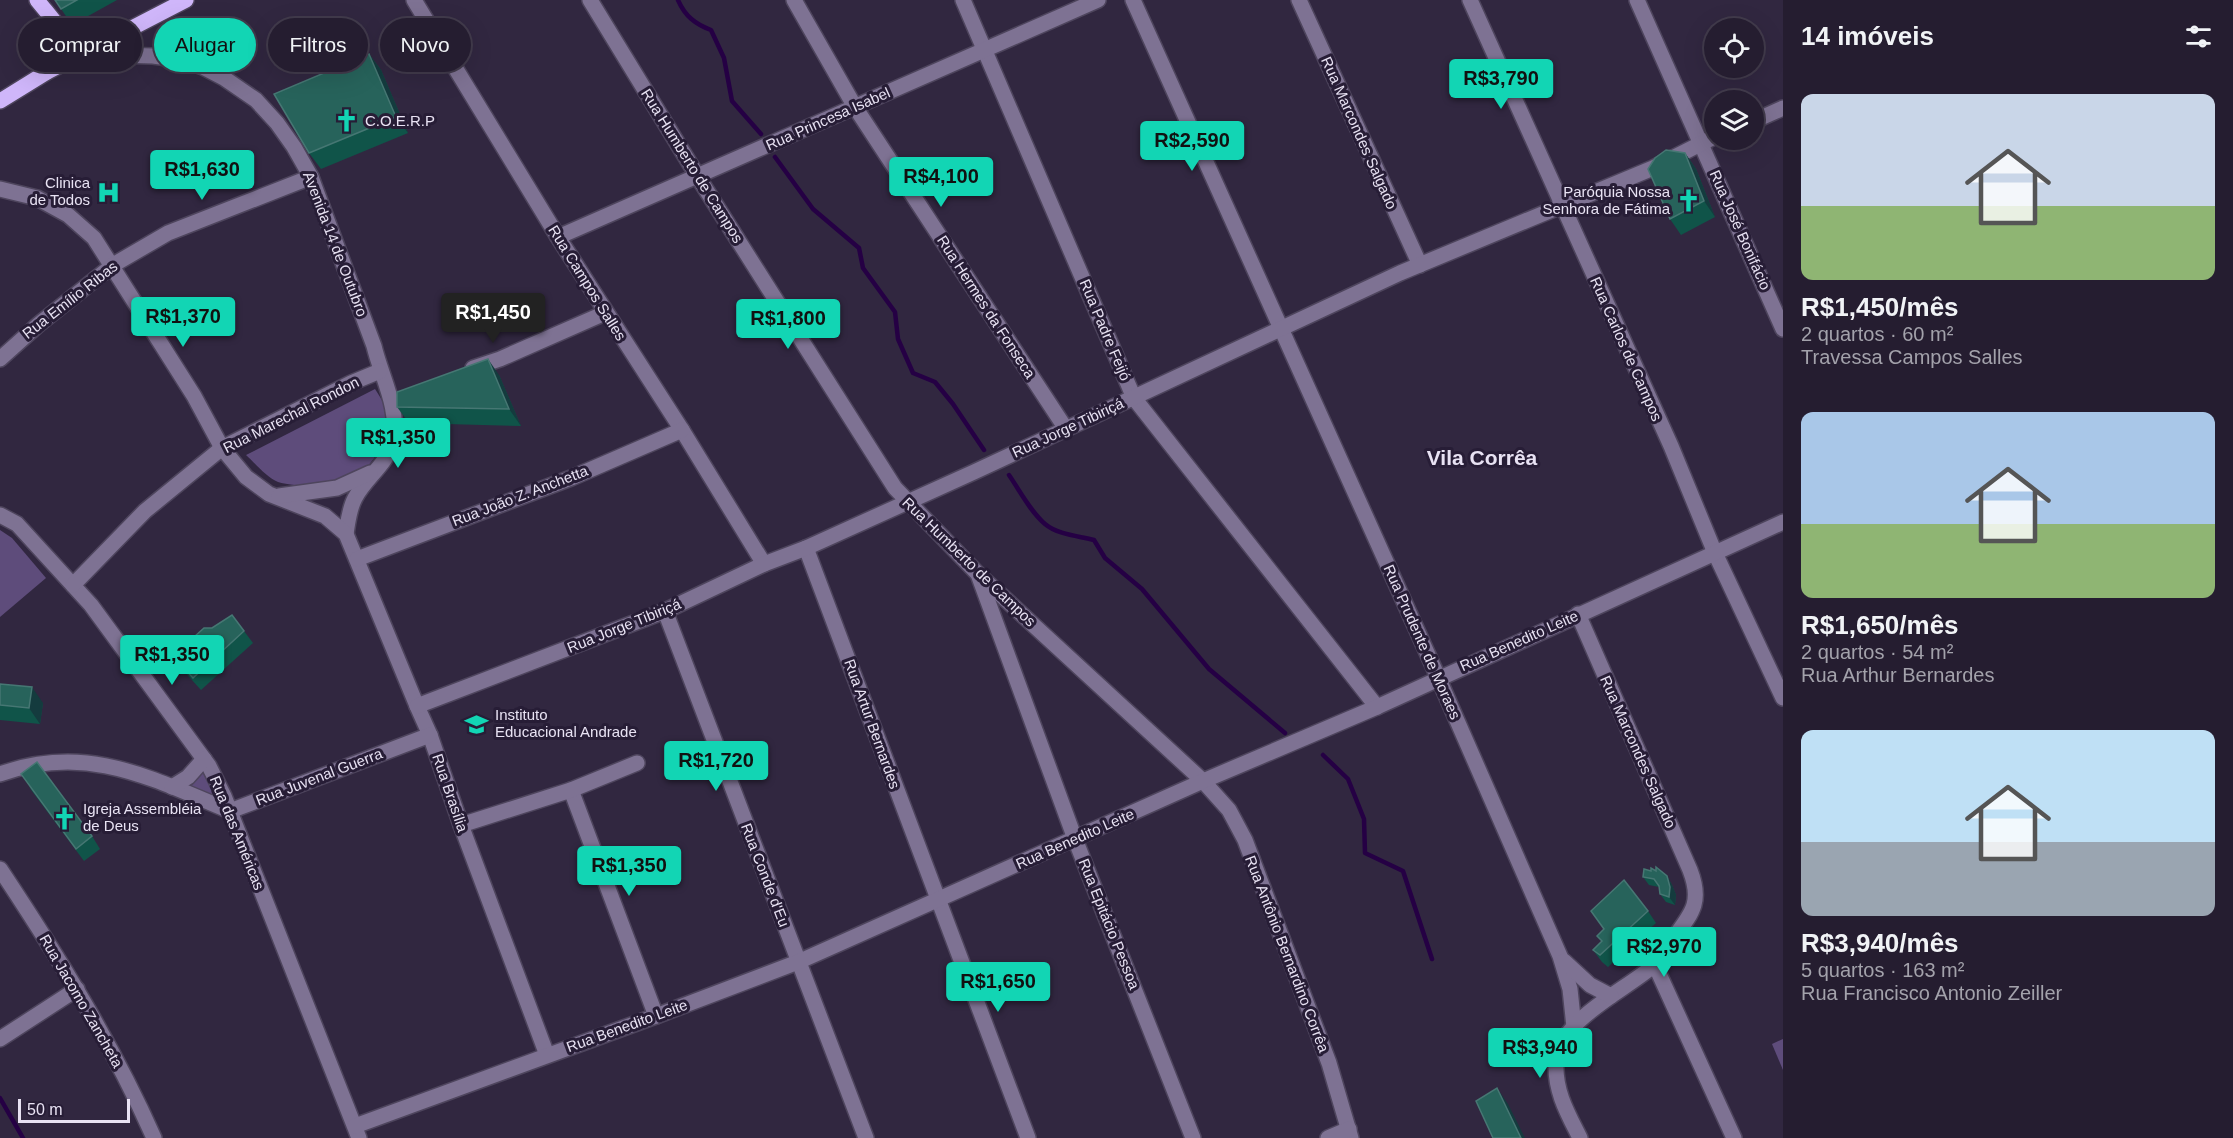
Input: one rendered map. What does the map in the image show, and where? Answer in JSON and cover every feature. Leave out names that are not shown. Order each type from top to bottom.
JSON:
[{"type":"main road","points":[[37,0],[52,18]]},
{"type":"main road","points":[[142,23],[186,0]]},
{"type":"main road","points":[[0,101],[47,72]]},
{"type":"street","name":"Rua Campos Salles","points":[[414,0],[605,313],[682,430],[764,564]]},
{"type":"street","name":"Rua Humberto de Campos","points":[[590,0],[698,177],[895,488],[978,574],[1203,781]]},
{"type":"street","name":"Rua Hermes da Fonseca","points":[[794,0],[855,107],[1066,429]]},
{"type":"street","name":"Rua Padre Feijó","points":[[963,0],[1134,398],[1377,706]]},
{"type":"street","name":"Rua Princesa Isabel","points":[[558,237],[1098,0]]},
{"type":"street","name":"Rua Prudente de Moraes","points":[[1133,0],[1438,677],[1560,956],[1570,989],[1574,1027]]},
{"type":"street","name":"Rua Marcondes Salgado","points":[[1299,0],[1420,265]]},
{"type":"street","name":"Rua Carlos de Campos","points":[[1470,0],[1671,446],[1715,553],[1783,698]]},
{"type":"street","name":"Rua José Bonifácio","points":[[1637,0],[1704,132]]},
{"type":"street","name":"Avenida 14 de Outubro","points":[[142,56],[183,60],[224,78],[256,100],[277,123],[294,147],[310,177],[374,346],[380,372],[396,394],[393,439],[388,454],[355,498],[350,510],[346,534]]},
{"type":"street","points":[[1764,117],[1783,108]]},
{"type":"street","name":"Rua Jorge Tibiriçá","points":[[417,706],[665,611],[1420,265],[1653,168],[1704,142]]},
{"type":"street","name":"Rua José Bonifácio","points":[[1712,150],[1783,328]]},
{"type":"street","name":"Rua Emílio Ribas","points":[[0,359],[39,324],[113,265],[168,233],[310,177]]},
{"type":"street","points":[[0,189],[37,198],[68,215],[94,238],[194,396],[222,448],[246,477],[276,496],[325,516],[346,534]]},
{"type":"street","points":[[456,374],[500,359],[605,313]]},
{"type":"street","name":"Rua Marechal Rondon","points":[[73,585],[145,511],[222,448],[351,383],[380,372]]},
{"type":"street","name":"Rua João Z. Anchetta","points":[[357,559],[571,478],[682,430]]},
{"type":"street","points":[[276,496],[337,488],[350,484],[379,468]]},
{"type":"street","name":"Rua das Américas","points":[[0,515],[16,524],[91,605],[204,759],[224,796],[357,1132]]},
{"type":"street","name":"Rua Benedito Leite","points":[[357,1132],[547,1055],[798,962],[1377,706],[1783,522]]},
{"type":"street","name":"Rua Brasília","points":[[346,534],[430,735],[547,1055]]},
{"type":"street","name":"Rua Artur Bernardes","points":[[806,548],[1028,1138]]},
{"type":"street","name":"Rua Epitácio Pessoa","points":[[978,574],[1075,838],[1193,1138]]},
{"type":"street","name":"Rua Conde d'Eu","points":[[665,611],[866,1138]]},
{"type":"street","name":"Rua Marcondes Salgado","points":[[1578,614],[1690,870],[1697,891],[1695,906],[1689,917],[1655,965]]},
{"type":"street","name":"Rua Juvenal Guerra","points":[[230,812],[430,735]]},
{"type":"street","points":[[172,787],[188,777],[204,759]]},
{"type":"street","points":[[0,774],[22,766],[46,762],[96,763],[138,774],[230,812]]},
{"type":"street","points":[[461,825],[571,790],[637,763]]},
{"type":"street","name":"Rua Antônio Bernardino Corrêa","points":[[1203,781],[1229,810],[1245,840],[1329,1063],[1350,1134]]},
{"type":"street","points":[[571,790],[656,1016]]},
{"type":"street","name":"Rua Jacomo Zancheta","points":[[0,869],[77,989],[154,1138]]},
{"type":"street","name":"Rua Prudente de Moraes","points":[[1560,956],[1590,985],[1611,996]]},
{"type":"street","points":[[1580,1138],[1560,1097],[1556,1063],[1561,1044],[1574,1027],[1611,996],[1655,965],[1734,1138]]},
{"type":"street","points":[[0,1039],[77,989]]},
{"type":"street","points":[[1328,1138],[1350,1134]]},
{"type":"shaded area","points":[[375,389],[383,403],[386,417],[383,441],[378,452],[363,471],[342,484],[310,486],[278,482],[246,455]]},
{"type":"shaded area","points":[[0,530],[12,538],[46,578],[0,617]]},
{"type":"shaded area","points":[[203,768],[221,798],[184,786]]},
{"type":"shaded area","points":[[1783,1039],[1783,1070],[1772,1044]]},
{"type":"building","points":[[55,0],[77,0],[61,9]]},
{"type":"building","name":"C.O.E.R.P","points":[[368,54],[396,117],[309,153],[274,94],[326,72],[368,72]]},
{"type":"building","name":"Paróquia Nossa Senhora de Fátima","points":[[1666,150],[1685,153],[1704,201],[1670,219],[1648,169],[1655,158]]},
{"type":"building","points":[[488,359],[509,409],[397,407],[397,392]]},
{"type":"building","points":[[232,615],[244,631],[193,678],[173,656],[204,628],[212,628]]},
{"type":"building","points":[[0,684],[32,687],[29,708],[0,705]]},
{"type":"building","name":"Igreja Assembléia de Deus","points":[[37,762],[92,836],[76,849],[21,774]]},
{"type":"building","points":[[1656,867],[1667,876],[1670,887],[1669,897],[1660,894],[1659,886],[1654,879],[1643,877],[1644,869],[1651,871],[1651,868],[1656,871]]},
{"type":"building","points":[[1624,880],[1648,911],[1600,955],[1593,950],[1602,941],[1597,936],[1604,929],[1591,911]]},
{"type":"building","points":[[1497,1088],[1521,1138],[1493,1138],[1476,1101]]},
{"type":"waterway","points":[[678,0],[691,19],[711,30],[724,58],[732,101],[761,134]]},
{"type":"waterway","points":[[775,157],[813,209],[859,248],[863,268],[895,312],[898,339],[913,373],[935,382],[984,450]]},
{"type":"waterway","points":[[1009,475],[1030,507],[1045,524],[1062,533],[1094,540],[1105,558],[1142,589],[1209,669],[1285,733]]},
{"type":"waterway","points":[[1323,755],[1348,779],[1364,819],[1365,853],[1403,871],[1432,959]]},
{"type":"waterway","points":[[0,1098],[23,1138]]},
{"type":"place","name":"C.O.E.R.P","points":[[347,121]]},
{"type":"place","name":"Clinica de Todos","points":[[108,192]]},
{"type":"place","name":"Paróquia Nossa Senhora de Fátima","points":[[1688,201]]},
{"type":"place","name":"Instituto Educacional Andrade","points":[[477,724]]},
{"type":"place","name":"Igreja Assembléia de Deus","points":[[65,818]]},
{"type":"district","name":"Vila Corrêa","points":[[1482,458]]}]
